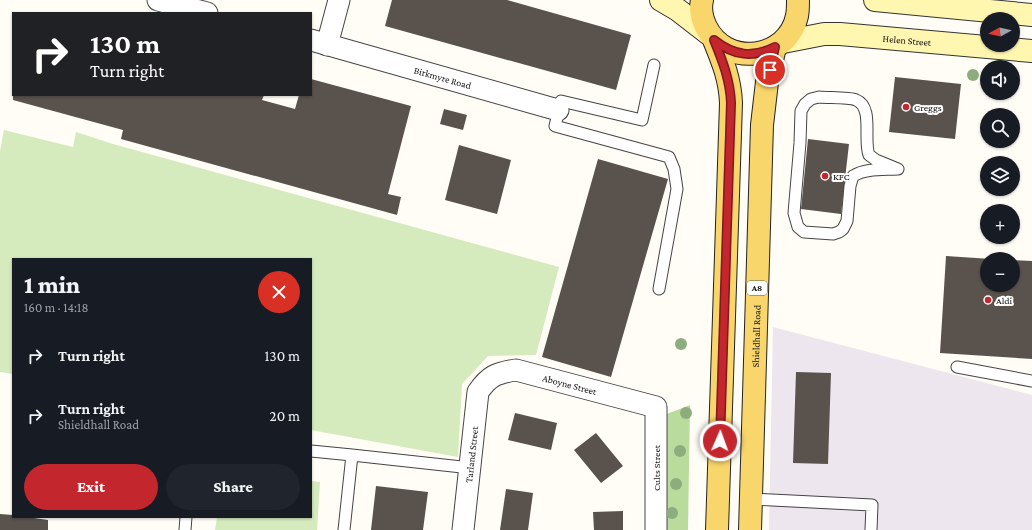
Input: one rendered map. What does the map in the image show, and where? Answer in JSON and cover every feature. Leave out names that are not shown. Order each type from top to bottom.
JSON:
[{"type":"main road","points":[[702,0],[703,20],[712,37],[728,76],[731,103],[717,530]]},
{"type":"main road","name":"Shieldhall Road","points":[[750,530],[762,125],[767,82],[779,44],[791,31],[798,15],[798,0]]},
{"type":"main road","points":[[712,37],[734,52],[749,55],[766,52],[779,44]]},
{"type":"main road","points":[[721,411],[754,412]]},
{"type":"street","points":[[158,0],[203,12]]},
{"type":"street","name":"Birkmyre Road","points":[[339,0],[319,43],[558,110]]},
{"type":"street","points":[[661,0],[678,10],[712,37]]},
{"type":"street","points":[[875,0],[1032,15]]},
{"type":"street","name":"Helen Street","points":[[779,44],[824,34],[840,34],[1032,50]]},
{"type":"street","name":"Aboyne Street","points":[[486,381],[500,372],[516,370],[656,407]]},
{"type":"street","name":"Tarland Street","points":[[463,530],[471,468],[478,392],[486,381]]},
{"type":"street","name":"Cults Street","points":[[656,407],[656,530]]},
{"type":"lane","points":[[654,65],[642,120],[561,101],[555,126],[669,157],[674,169],[677,189],[659,288]]},
{"type":"lane","points":[[819,97],[856,100],[862,104],[867,118],[866,143],[869,155],[876,160],[898,169],[868,170],[859,172],[853,176],[850,186],[847,222],[843,229],[839,232],[833,234],[804,232],[798,227],[794,213],[801,111],[805,104],[811,99],[819,97]]},
{"type":"lane","points":[[957,367],[1032,381]]},
{"type":"lane","points":[[312,451],[471,468]]},
{"type":"lane","points":[[344,530],[352,455]]},
{"type":"lane","points":[[751,499],[872,505],[871,530]]},
{"type":"lane","points":[[185,530],[186,518]]},
{"type":"shaded area","points":[[773,327],[1032,395],[1032,530],[769,530]]},
{"type":"green space","points":[[4,130],[73,147],[76,132],[113,144],[559,267],[536,355],[488,356],[462,384],[458,457],[312,430],[312,258],[12,258],[12,374],[0,372],[0,151]]},
{"type":"green space","points":[[690,405],[688,530],[663,530],[659,417]]},
{"type":"green space","points":[[312,481],[320,482],[317,530],[215,530],[217,518],[312,518]]},
{"type":"building","points":[[392,0],[507,0],[631,35],[616,90],[385,26]]},
{"type":"building","points":[[895,77],[961,84],[955,139],[889,132]]},
{"type":"building","points":[[312,79],[411,106],[388,194],[401,197],[397,215],[121,139],[123,130],[13,100],[13,96],[264,96],[262,100],[295,109],[299,96],[312,96]]},
{"type":"building","points":[[444,109],[467,115],[463,130],[440,124]]},
{"type":"building","name":"KFC","points":[[808,139],[849,144],[841,214],[801,209]]},
{"type":"building","points":[[459,145],[511,160],[497,214],[445,200]]},
{"type":"building","points":[[598,159],[668,179],[611,377],[542,357]]},
{"type":"building","name":"Aldi","points":[[946,256],[980,258],[980,292],[1020,292],[1020,260],[1032,261],[1032,359],[940,353]]},
{"type":"building","points":[[796,372],[831,373],[828,464],[793,463]]},
{"type":"building","points":[[515,413],[557,423],[551,450],[508,440]]},
{"type":"building","points":[[596,433],[623,466],[601,483],[574,450]]},
{"type":"building","points":[[376,486],[428,492],[423,530],[371,530]]},
{"type":"building","points":[[506,489],[533,493],[528,530],[500,530]]},
{"type":"building","points":[[623,511],[623,530],[594,530],[593,512]]},
{"type":"building","points":[[0,514],[12,515],[12,518],[34,518],[48,520],[48,530],[0,530]]},
{"type":"place","name":"Greggs","points":[[906,107]]},
{"type":"place","name":"KFC","points":[[825,176]]},
{"type":"place","name":"Aldi","points":[[988,300]]},
{"type":"route","points":[[720,441],[731,103],[730,87],[726,71],[714,40],[720,45],[734,52],[749,55],[766,52],[775,47],[770,70]]}]
